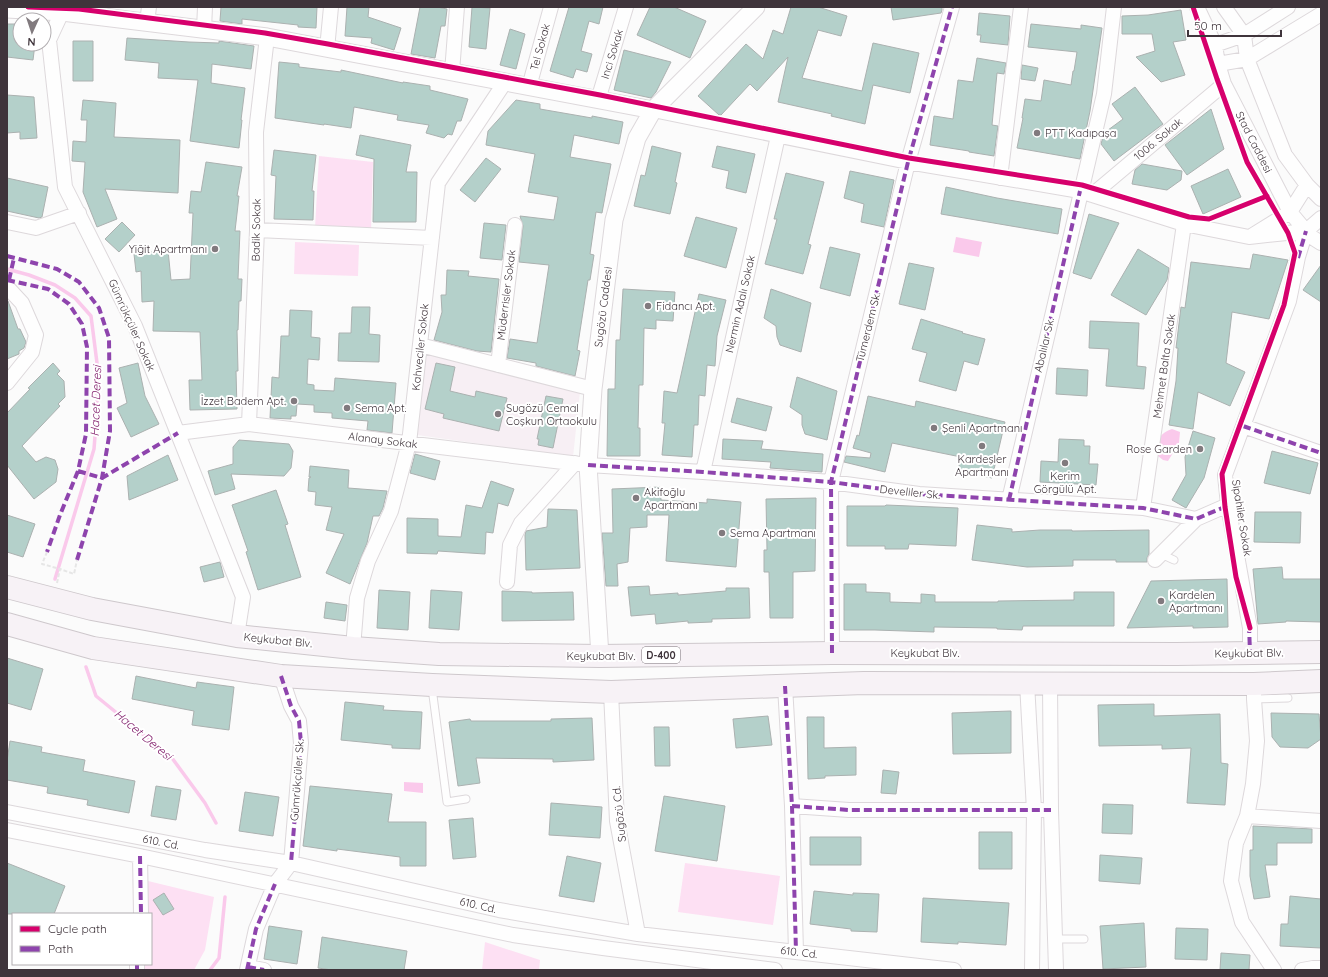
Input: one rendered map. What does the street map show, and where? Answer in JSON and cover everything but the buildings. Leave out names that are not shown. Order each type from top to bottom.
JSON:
[{"type":"highway","name":"Keykubat Blv.","points":[[7,587],[92,609],[237,636],[353,648],[439,654],[600,656],[832,653],[1000,654],[1321,652]]},
{"type":"highway","points":[[7,624],[93,648],[281,676],[432,685],[611,692],[872,683],[1050,683],[1254,692],[1293,689],[1321,689]]},
{"type":"highway","points":[[1250,653],[1292,637],[1321,637]]},
{"type":"highway","points":[[1254,692],[1321,681]]},
{"type":"street","points":[[204,29],[205,7]]},
{"type":"street","points":[[327,48],[331,7]]},
{"type":"street","points":[[452,72],[457,7]]},
{"type":"street","name":"Tel Sokak","points":[[529,87],[551,7]]},
{"type":"street","name":"Inci Sokak","points":[[598,100],[626,7]]},
{"type":"street","name":"Sugözü Caddesi","points":[[600,656],[581,464],[593,389],[614,220],[637,138],[652,110],[756,7]]},
{"type":"street","name":"Tümerdem Sk.","points":[[832,653],[831,482],[908,162],[952,7]]},
{"type":"street","points":[[1000,178],[1021,7]]},
{"type":"street","name":"Abalılar Sk.","points":[[1008,500],[1086,193],[1104,94],[1114,7]]},
{"type":"street","name":"Stad Caddesi","points":[[1224,7],[1244,35],[1248,59],[1286,155],[1307,185],[1321,199]]},
{"type":"street","points":[[1215,45],[1244,35],[1288,7]]},
{"type":"street","name":"Stad Caddesi","points":[[1195,8],[1215,45],[1218,64],[1224,84],[1290,212],[1310,236],[1321,243]]},
{"type":"street","points":[[7,9],[148,15],[204,29],[267,37],[327,48],[652,110],[908,162],[1086,193],[1184,224],[1249,237],[1306,231],[1321,218]]},
{"type":"street","name":"Gümrükçüler Sokak","points":[[73,11],[49,40],[65,186],[135,326],[243,597],[237,636]]},
{"type":"street","points":[[1218,64],[1248,59],[1321,14]]},
{"type":"street","name":"Badik Sokak","points":[[249,424],[257,230],[256,132],[267,37]]},
{"type":"street","name":"Kahveciler Sokak","points":[[353,648],[357,598],[368,561],[391,511],[409,443],[438,183],[505,82]]},
{"type":"street","name":"1006. Sokak","points":[[1086,193],[1224,84]]},
{"type":"street","name":"Nermin Adalı Sokak","points":[[703,472],[778,136]]},
{"type":"street","points":[[1249,237],[1290,212],[1307,185]]},
{"type":"street","points":[[7,222],[36,228],[79,213]]},
{"type":"street","name":"Mehmet Balta Sokak","points":[[1143,508],[1184,224]]},
{"type":"street","name":"Müderrisler Sokak","points":[[498,365],[515,225]]},
{"type":"street","points":[[257,230],[432,238]]},
{"type":"street","name":"Sipahiler Sokak","points":[[1250,653],[1250,628],[1228,505],[1225,475],[1289,301],[1298,257],[1306,231]]},
{"type":"street","points":[[7,288],[22,303],[36,335],[32,352],[7,383]]},
{"type":"street","points":[[420,345],[593,389]]},
{"type":"street","name":"Alanay Sokak","points":[[178,433],[249,424],[581,464]]},
{"type":"street","points":[[1243,426],[1321,453]]},
{"type":"street","points":[[507,582],[510,545],[521,523],[581,464]]},
{"type":"street","name":"Develiler Sk.","points":[[581,464],[831,482],[919,494],[1143,508],[1196,519]]},
{"type":"street","points":[[1163,558],[1196,519],[1228,505]]},
{"type":"street","name":"Gümrükçüler Sk.","points":[[281,676],[291,706],[299,721],[301,743],[291,863]]},
{"type":"street","points":[[1026,683],[1034,810],[1032,970]]},
{"type":"street","points":[[1050,683],[1051,810],[1056,970]]},
{"type":"street","points":[[785,686],[792,806],[796,952]]},
{"type":"street","name":"Sugözü Cd.","points":[[611,692],[618,821],[638,934]]},
{"type":"street","points":[[1254,692],[1257,741],[1253,784],[1248,816],[1236,843],[1231,881],[1242,922],[1274,970]]},
{"type":"street","points":[[792,806],[849,810],[1051,810]]},
{"type":"street","name":"610. Cd.","points":[[7,812],[204,850],[291,863],[499,910],[638,934],[954,970]]},
{"type":"street","points":[[1248,816],[1321,821]]},
{"type":"street","name":"610. Cd.","points":[[7,830],[275,884],[513,935],[775,970]]},
{"type":"street","points":[[140,856],[141,913]]},
{"type":"street","points":[[264,970],[248,968],[256,930],[275,884],[291,863]]},
{"type":"street","points":[[1302,970],[1321,968]]},
{"type":"lane","points":[[432,685],[446,802],[466,800]]},
{"type":"lane","points":[[1254,692],[1288,698]]},
{"type":"lane","points":[[1054,939],[1084,939]]},
{"type":"path","points":[[47,552],[42,564],[74,574],[78,560]]},
{"type":"path","points":[[56,587],[60,569]]},
{"type":"shaded area","points":[[319,156],[373,162],[371,231],[315,228]]},
{"type":"shaded area","points":[[956,237],[982,242],[979,257],[953,252]]},
{"type":"shaded area","points":[[295,242],[359,245],[358,276],[294,274]]},
{"type":"shaded area","name":"Sugözü Cemal Coşkun Ortaokulu","points":[[428,354],[580,392],[573,457],[417,435],[421,377]]},
{"type":"shaded area","points":[[1172,429],[1180,432],[1179,443],[1168,461],[1163,460],[1158,456],[1157,447],[1159,439],[1164,433]]},
{"type":"shaded area","points":[[404,782],[423,783],[423,793],[404,791]]},
{"type":"shaded area","points":[[685,863],[780,876],[773,925],[678,912]]},
{"type":"shaded area","points":[[148,881],[214,897],[205,950],[194,970],[145,970],[145,965],[152,965],[152,913],[147,913]]},
{"type":"shaded area","points":[[485,942],[540,960],[539,970],[482,970]]},
{"type":"waterway","name":"Hacet Deresi","points":[[7,269],[29,275],[55,285],[75,298],[91,316],[97,363],[97,411],[94,449],[55,579]]},
{"type":"waterway","name":"Hacet Deresi","points":[[86,667],[96,696],[172,758],[205,803],[216,823]]},
{"type":"waterway","name":"Hacet Deresi","points":[[210,970],[219,958],[225,897]]},
{"type":"marked path","points":[[832,653],[831,482],[908,162],[952,7]]},
{"type":"marked path","points":[[1009,500],[1080,191]]},
{"type":"marked path","points":[[1298,258],[1306,231]]},
{"type":"marked path","points":[[7,256],[57,269],[79,282],[99,308],[109,338],[110,431],[102,478],[77,560]]},
{"type":"marked path","points":[[9,280],[14,258]]},
{"type":"marked path","points":[[7,280],[48,289],[69,304],[82,324],[87,347],[86,434],[78,471],[47,552]]},
{"type":"marked path","points":[[1243,426],[1321,453]]},
{"type":"marked path","points":[[78,471],[102,478],[178,433]]},
{"type":"marked path","points":[[588,465],[831,482],[919,494],[1143,508],[1196,519],[1227,506]]},
{"type":"marked path","points":[[1249,625],[1250,653]]},
{"type":"marked path","points":[[281,676],[291,706],[299,721],[301,743],[291,863]]},
{"type":"marked path","points":[[785,686],[792,806],[796,952]]},
{"type":"marked path","points":[[792,806],[849,810],[1051,810]]},
{"type":"marked path","points":[[140,856],[141,913]]},
{"type":"marked path","points":[[247,970],[256,929],[275,884]]},
{"type":"marked path","points":[[137,965],[137,970]]},
{"type":"marked path","points":[[248,967],[264,970]]},
{"type":"cycle path","points":[[28,7],[79,9],[265,33],[328,44],[600,95],[909,158],[1082,185],[1189,217],[1209,219],[1267,196]]},
{"type":"cycle path","points":[[1193,7],[1247,162],[1288,233],[1295,253],[1284,305],[1222,474],[1225,507],[1236,577],[1250,628]]},
{"type":"place","name":"PTT Kadıpaşa","points":[[1037,133]]},
{"type":"place","name":"Yiğit Apartmanı","points":[[215,249]]},
{"type":"place","name":"Fidancı Apt.","points":[[648,306]]},
{"type":"place","name":"İzzet Badem Apt.","points":[[294,401]]},
{"type":"place","name":"Sema Apt.","points":[[347,408]]},
{"type":"place","name":"Sugözü Cemal Coşkun Ortaokulu","points":[[498,414]]},
{"type":"place","name":"Şenli Apartmanı","points":[[934,428]]},
{"type":"place","name":"Kardeşler Apartmanı","points":[[982,446]]},
{"type":"place","name":"Rose Garden","points":[[1200,449]]},
{"type":"place","name":"Kerim Görgülü Apt.","points":[[1065,463]]},
{"type":"place","name":"Akifoğlu Apartmanı","points":[[636,498]]},
{"type":"place","name":"Sema Apartmanı","points":[[722,533]]},
{"type":"place","name":"Kardelen Apartmanı","points":[[1161,601]]}]
